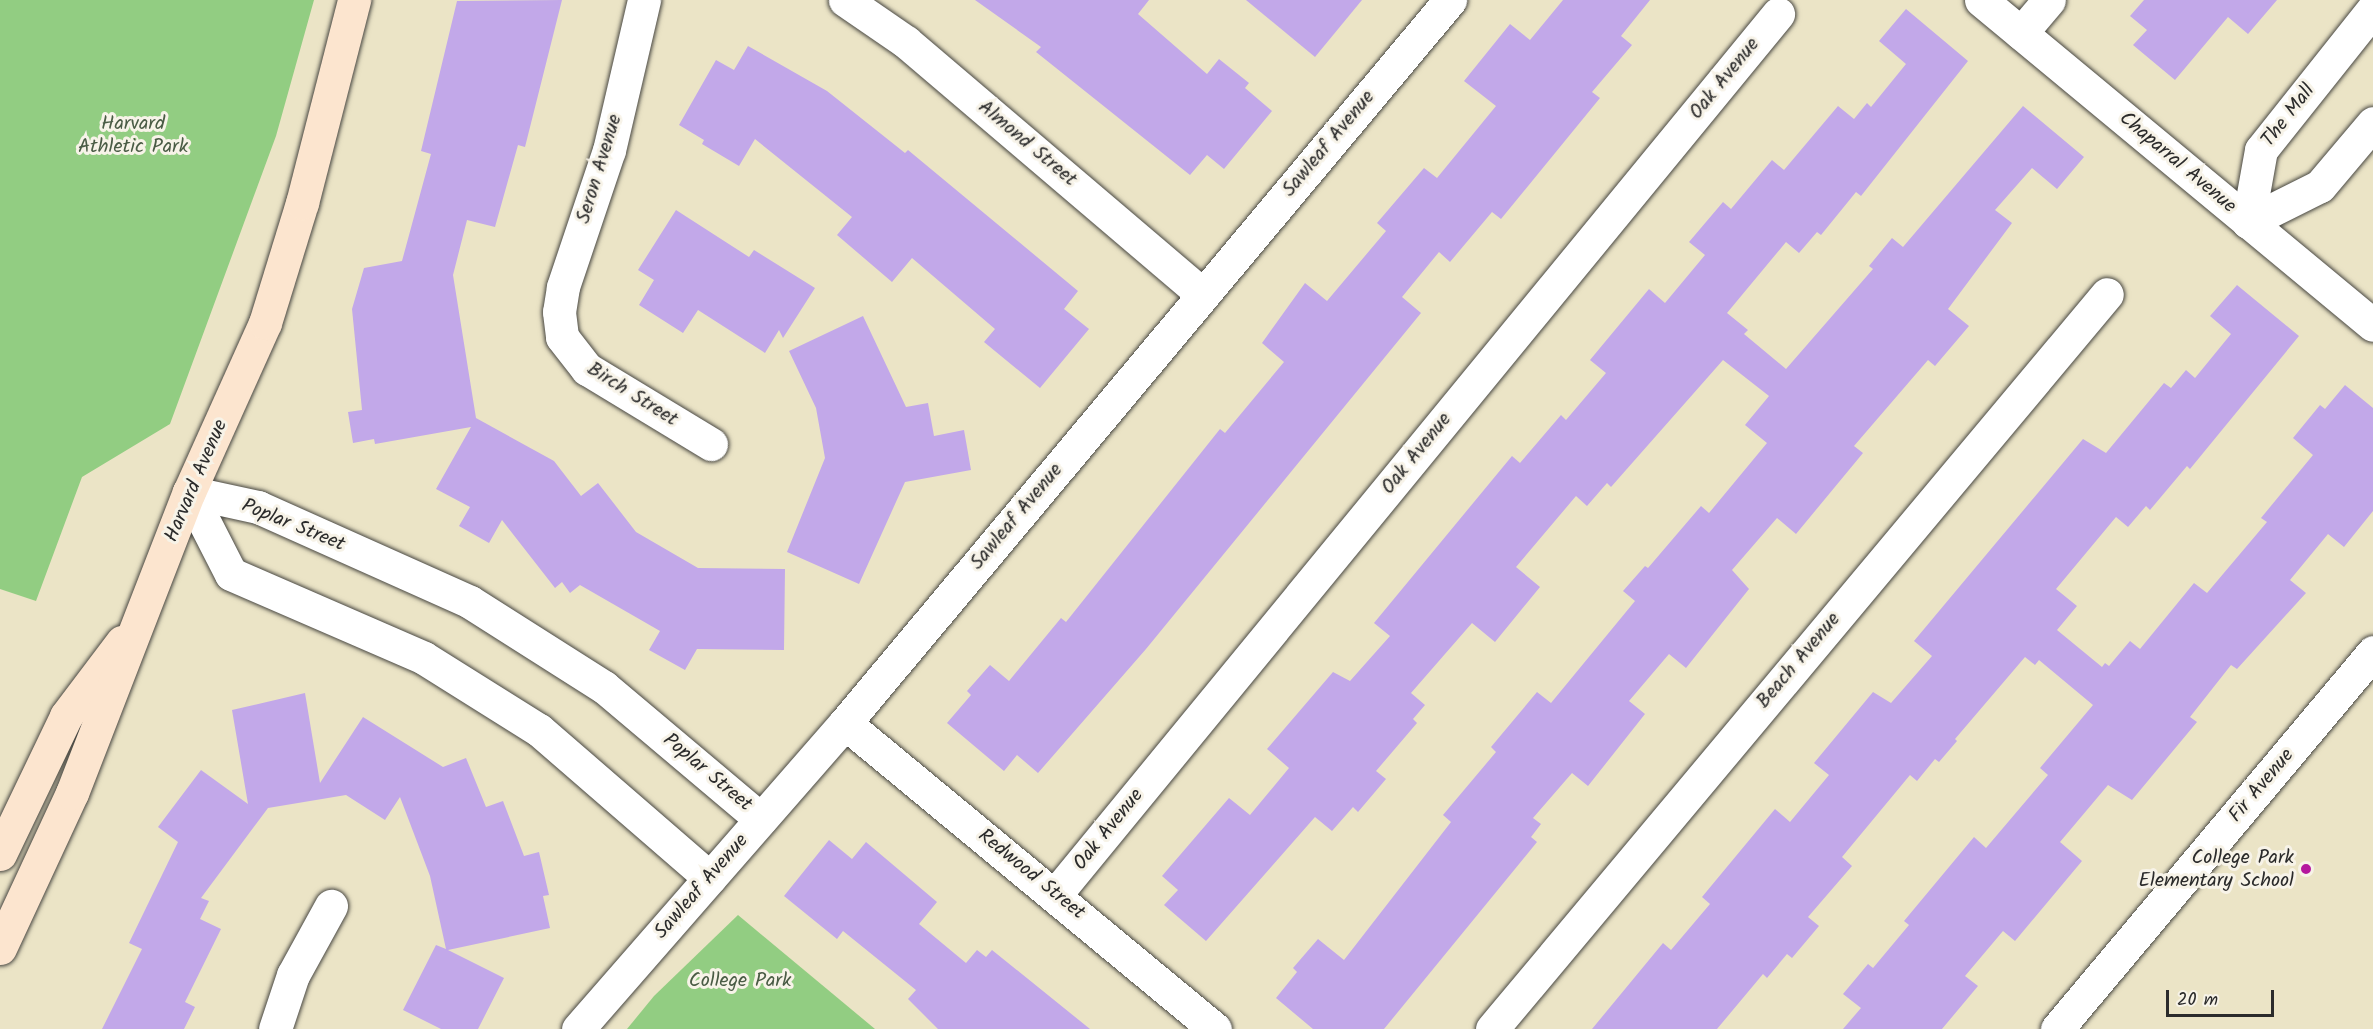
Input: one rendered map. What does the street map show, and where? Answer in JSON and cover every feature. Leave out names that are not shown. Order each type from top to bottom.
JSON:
[{"type":"main road","name":"Harvard Avenue","points":[[0,948],[68,804],[146,610],[189,492],[265,323],[302,203],[354,0]]},
{"type":"main road","points":[[0,854],[66,716],[146,610]]},
{"type":"street","name":"Seron Avenue","points":[[562,338],[559,312],[563,287],[609,150],[644,0]]},
{"type":"street","name":"Almond Street","points":[[845,0],[906,42],[1203,295]]},
{"type":"street","name":"Sawleaf Avenue","points":[[578,1029],[845,723],[1450,0]]},
{"type":"street","name":"Chaparral Avenue","points":[[1981,0],[2373,325]]},
{"type":"street","points":[[2021,33],[2049,0]]},
{"type":"street","name":"The Mall","points":[[2248,222],[2261,150],[2373,9]]},
{"type":"street","name":"Oak Avenue","points":[[1055,895],[1778,14]]},
{"type":"street","points":[[2248,222],[2320,186],[2373,123]]},
{"type":"street","name":"Beach Avenue","points":[[1492,1029],[2107,294]]},
{"type":"street","name":"Birch Street","points":[[562,338],[587,369],[711,444]]},
{"type":"street","name":"Poplar Street","points":[[189,492],[258,507],[470,602],[604,687],[761,819]]},
{"type":"street","points":[[189,492],[231,574],[424,658],[529,724],[710,878]]},
{"type":"street","name":"Fir Avenue","points":[[2057,1029],[2373,652]]},
{"type":"street","name":"Redwood Street","points":[[845,723],[1215,1029]]},
{"type":"street","points":[[275,1029],[293,975],[331,906]]},
{"type":"green space","name":"Harvard Athletic Park","points":[[0,0],[314,0],[276,136],[170,424],[82,477],[36,601],[0,589]]},
{"type":"green space","name":"College Park","points":[[738,915],[875,1029],[627,1029],[654,996]]},
{"type":"building","points":[[562,0],[525,147],[518,145],[495,227],[467,220],[453,275],[476,418],[554,461],[581,496],[598,483],[636,532],[698,568],[785,569],[784,650],[697,649],[685,670],[649,650],[660,631],[580,585],[570,593],[562,582],[555,588],[502,520],[489,543],[459,526],[470,507],[436,489],[471,427],[375,444],[374,439],[353,443],[348,412],[362,410],[352,309],[364,268],[402,261],[431,154],[421,151],[457,1]]},
{"type":"building","points":[[975,0],[1149,0],[1138,14],[1207,74],[1219,59],[1249,83],[1245,88],[1272,111],[1224,169],[1207,155],[1190,175],[1036,52],[1041,47]]},
{"type":"building","points":[[1246,0],[1362,0],[1315,57]]},
{"type":"building","points":[[1563,0],[1650,0],[1621,36],[1632,45],[1592,92],[1600,98],[1501,219],[1492,212],[1450,262],[1439,252],[1402,297],[1421,313],[1146,649],[1038,773],[1017,755],[1004,771],[947,723],[971,695],[967,691],[990,665],[1009,681],[1061,618],[1066,622],[1220,429],[1225,433],[1284,362],[1262,343],[1305,283],[1327,301],[1386,231],[1377,223],[1424,168],[1437,178],[1496,106],[1464,81],[1510,24],[1530,40]]},
{"type":"building","points":[[2144,0],[2277,0],[2248,34],[2228,17],[2175,80],[2133,45],[2147,30],[2130,16]]},
{"type":"building","points":[[1906,9],[1968,61],[1861,196],[1856,192],[1821,235],[1817,232],[1799,253],[1786,242],[1727,313],[1748,330],[1744,334],[1786,369],[1873,269],[1869,266],[1892,238],[1903,247],[2023,106],[2084,157],[2057,189],[2032,168],[1995,210],[2012,223],[1948,309],[1969,326],[1935,366],[1928,360],[1854,446],[1863,453],[1796,534],[1777,518],[1732,570],[1749,589],[1686,668],[1669,654],[1629,701],[1645,714],[1588,786],[1572,773],[1533,818],[1541,824],[1531,837],[1537,842],[1384,1029],[1313,1029],[1276,998],[1297,972],[1293,968],[1318,939],[1344,960],[1451,822],[1443,815],[1496,752],[1491,747],[1537,692],[1551,703],[1635,601],[1623,591],[1645,566],[1648,568],[1701,506],[1709,513],[1767,443],[1745,425],[1769,396],[1723,360],[1611,487],[1607,483],[1587,506],[1576,496],[1516,567],[1540,587],[1495,642],[1472,623],[1411,693],[1425,705],[1413,719],[1417,723],[1376,771],[1386,779],[1358,812],[1353,807],[1332,831],[1315,817],[1206,941],[1164,905],[1178,890],[1162,876],[1229,798],[1250,815],[1289,768],[1267,749],[1333,672],[1350,681],[1390,636],[1374,623],[1512,456],[1520,463],[1561,415],[1566,420],[1606,373],[1590,360],[1649,289],[1665,303],[1705,255],[1689,242],[1723,202],[1731,209],[1772,160],[1784,170],[1838,106],[1854,119],[1867,103],[1871,107],[1906,64],[1879,41]]},
{"type":"building","points":[[748,46],[827,91],[905,153],[908,150],[1078,291],[1064,309],[1089,329],[1040,388],[984,342],[995,329],[912,258],[892,282],[837,235],[852,217],[755,139],[739,166],[702,144],[704,140],[679,125],[716,60],[734,70]]},
{"type":"building","points":[[676,210],[749,257],[754,250],[815,288],[783,338],[779,330],[765,353],[698,310],[683,333],[639,305],[654,280],[638,270]]},
{"type":"building","points":[[2237,285],[2299,336],[2190,469],[2187,466],[2150,510],[2146,506],[2128,527],[2116,517],[2056,589],[2077,606],[2057,630],[2102,667],[2105,663],[2109,666],[2130,641],[2140,649],[2194,583],[2207,593],[2267,522],[2261,518],[2313,455],[2293,438],[2320,405],[2325,409],[2345,385],[2373,408],[2373,511],[2344,547],[2328,534],[2290,580],[2306,593],[2237,669],[2231,665],[2190,717],[2197,722],[2132,800],[2108,785],[2060,842],[2082,861],[2015,941],[2003,931],[1965,976],[1978,986],[1942,1029],[1843,1029],[1861,1008],[1843,994],[1868,964],[1873,968],[1909,925],[1904,921],[1974,837],[1986,848],[2048,775],[2040,768],[2093,705],[2039,660],[2035,665],[2025,657],[1955,739],[1957,741],[1939,762],[1935,759],[1917,781],[1910,775],[1842,857],[1852,866],[1808,917],[1819,926],[1792,958],[1787,954],[1767,978],[1763,974],[1717,1029],[1592,1029],[1663,943],[1671,950],[1710,904],[1702,897],[1775,809],[1790,822],[1829,775],[1814,763],[1873,692],[1891,703],[1932,656],[1914,641],[2083,439],[2106,453],[2164,383],[2171,388],[2186,370],[2195,378],[2231,334],[2210,316]]},
{"type":"building","points":[[863,316],[906,407],[928,403],[934,436],[964,430],[971,470],[905,482],[859,584],[787,552],[825,458],[816,408],[789,351]]},
{"type":"building","points":[[305,693],[320,783],[363,717],[443,767],[466,758],[486,807],[503,801],[524,856],[539,852],[549,895],[543,896],[550,928],[448,950],[504,978],[478,1029],[441,1029],[403,1010],[436,945],[446,949],[430,876],[400,797],[385,820],[346,795],[268,808],[201,898],[209,901],[200,919],[221,929],[185,1002],[195,1007],[184,1029],[102,1029],[142,949],[129,943],[178,842],[158,827],[201,770],[248,804],[232,710]]},
{"type":"building","points":[[829,840],[852,859],[866,842],[937,902],[919,924],[966,963],[977,950],[986,957],[992,950],[1090,1029],[938,1029],[908,999],[916,990],[843,931],[837,939],[784,896]]},
{"type":"place","name":"College Park Elementary School","points":[[2306,869]]}]
